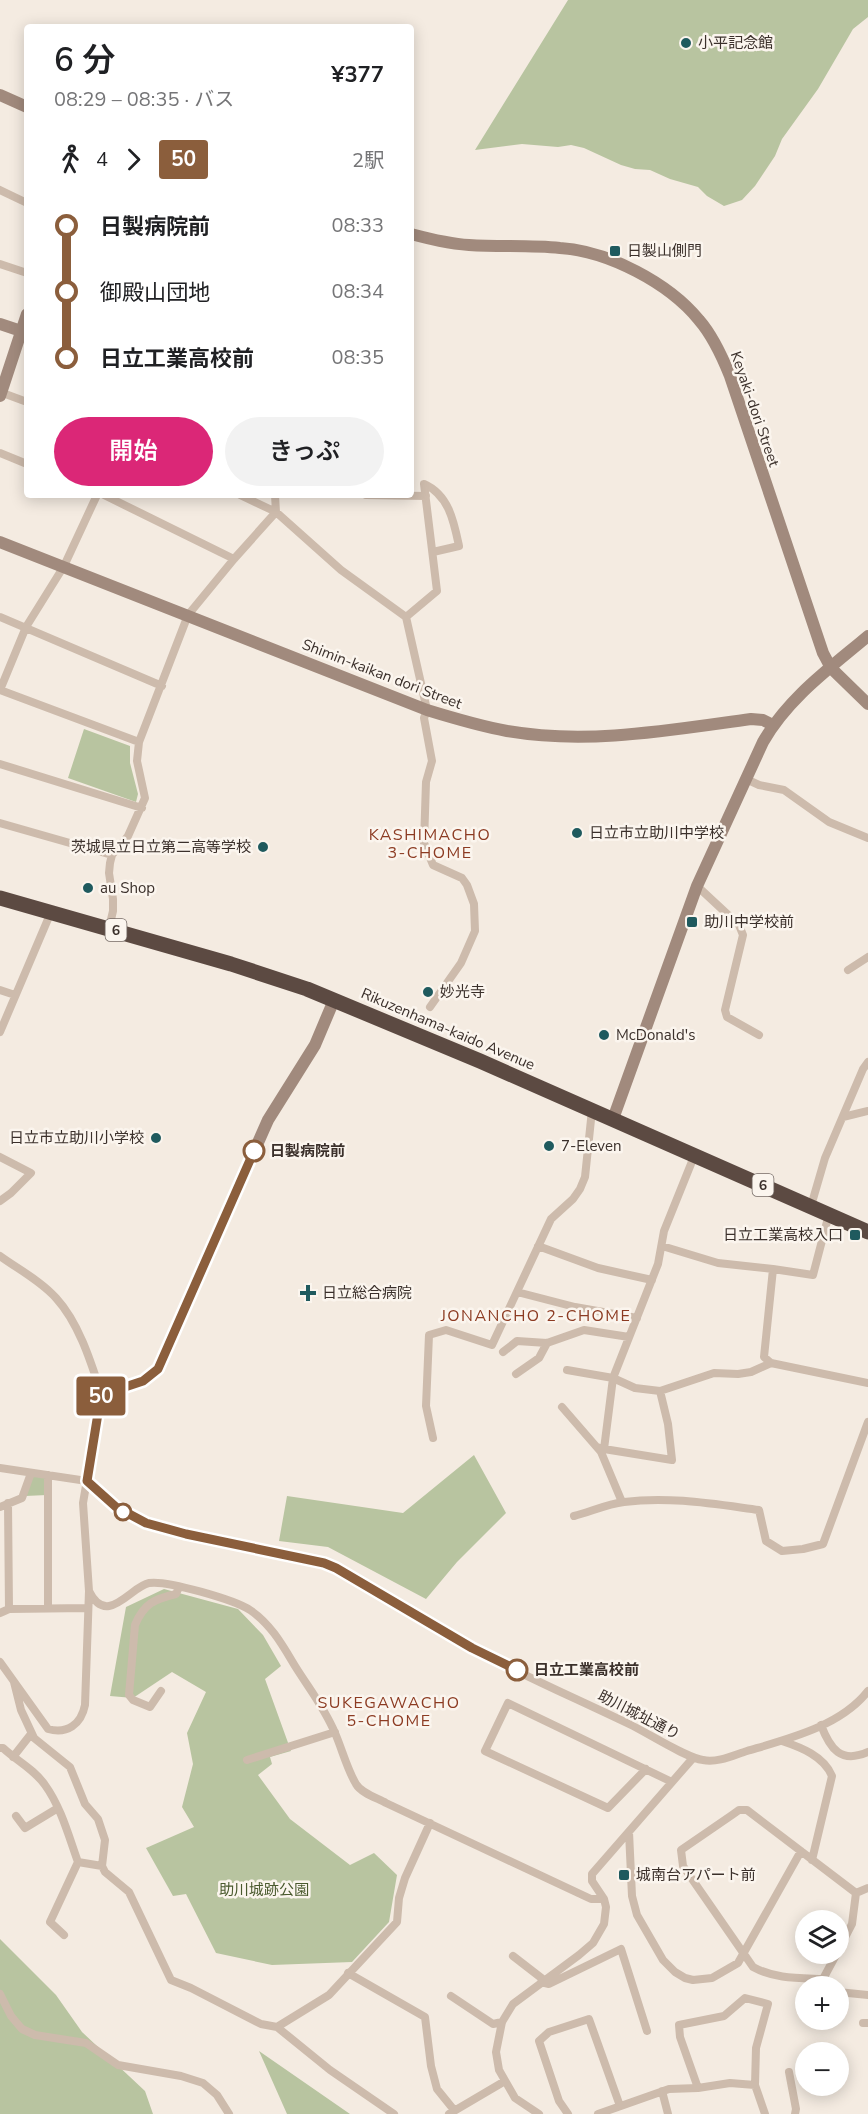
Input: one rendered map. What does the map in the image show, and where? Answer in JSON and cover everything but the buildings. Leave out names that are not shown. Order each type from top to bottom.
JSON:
[{"type":"highway","name":"Rikuzenhama-kaido Avenue","points":[[0,898],[263,974],[334,1000],[694,1154],[868,1232]]},
{"type":"street","points":[[0,95],[24,107]]},
{"type":"street","points":[[0,190],[24,201]]},
{"type":"street","name":"Keyaki-dori Street","points":[[414,235],[431,240],[468,245],[562,248],[594,254],[611,260],[647,279],[687,306],[712,337],[730,376],[816,638],[831,668],[868,704]]},
{"type":"street","points":[[0,264],[24,272]]},
{"type":"street","points":[[0,324],[24,332],[0,394],[24,401]]},
{"type":"street","points":[[0,453],[24,463]]},
{"type":"street","points":[[406,616],[437,591],[424,484],[434,488],[443,498],[452,516],[459,546],[433,552]]},
{"type":"street","points":[[414,496],[426,496]]},
{"type":"street","points":[[96,498],[64,566],[26,627],[0,690],[139,742]]},
{"type":"street","points":[[110,498],[234,559]]},
{"type":"street","points":[[246,498],[276,512],[341,570],[406,616],[427,710],[424,718],[432,761],[426,782],[424,843],[432,864],[462,878],[474,904],[475,931],[461,963],[430,1007]]},
{"type":"street","points":[[109,928],[113,911],[109,873],[112,855],[128,836],[145,798],[137,760],[139,742],[188,615],[276,512],[274,498]]},
{"type":"street","name":"Shimin-kaikan dori Street","points":[[0,542],[427,710],[466,722],[509,731],[581,736],[648,733],[751,719],[763,720],[773,725]]},
{"type":"street","points":[[0,617],[162,686]]},
{"type":"street","points":[[613,1119],[697,886],[763,742],[789,705],[868,636]]},
{"type":"street","points":[[0,764],[142,808]]},
{"type":"street","points":[[746,778],[759,785],[784,790],[829,822],[868,838]]},
{"type":"street","points":[[0,823],[112,855]]},
{"type":"street","points":[[697,886],[739,925],[743,935],[743,944],[725,1010],[727,1017],[759,1035]]},
{"type":"street","points":[[0,1032],[51,912]]},
{"type":"street","points":[[848,970],[868,957]]},
{"type":"street","points":[[0,990],[15,994]]},
{"type":"street","points":[[101,1395],[143,1381],[158,1369],[268,1120],[315,1045],[334,1000]]},
{"type":"street","points":[[811,1206],[825,1158],[863,1068],[868,1062]]},
{"type":"street","points":[[434,1438],[426,1406],[429,1335],[446,1330],[492,1345],[550,1219],[573,1199],[580,1189],[585,1177],[592,1110]]},
{"type":"street","points":[[843,1117],[868,1111]]},
{"type":"street","points":[[601,1448],[614,1378],[658,1264],[664,1231],[694,1154]]},
{"type":"street","points":[[0,1157],[31,1173],[0,1201]]},
{"type":"street","points":[[662,1246],[718,1263],[813,1275],[829,1214]]},
{"type":"street","points":[[538,1246],[598,1268],[652,1280]]},
{"type":"street","points":[[0,1256],[46,1288],[64,1308],[80,1338],[101,1395],[83,1511],[89,1590],[86,1705],[79,1721],[65,1730],[48,1729],[0,1662]]},
{"type":"street","points":[[773,1269],[765,1357],[771,1363],[868,1383]]},
{"type":"street","points":[[517,1292],[575,1307],[637,1318]]},
{"type":"street","points":[[503,1352],[517,1341],[547,1343],[584,1330],[629,1337]]},
{"type":"street","points":[[516,1374],[538,1358],[547,1343]]},
{"type":"street","points":[[567,1370],[614,1378],[635,1388],[660,1391],[714,1373],[751,1372],[771,1363]]},
{"type":"street","points":[[601,1448],[672,1460],[668,1424],[660,1391]]},
{"type":"street","points":[[562,1407],[601,1448],[622,1502]]},
{"type":"street","points":[[574,1516],[622,1502],[676,1499],[759,1510],[766,1541],[782,1551],[823,1544],[868,1422]]},
{"type":"street","points":[[0,1468],[87,1481]]},
{"type":"street","points":[[31,1473],[22,1498],[4,1505],[4,1611],[87,1608]]},
{"type":"street","points":[[48,1475],[48,1608]]},
{"type":"street","name":"助川城址通り","points":[[87,1481],[116,1507],[146,1523],[191,1535],[324,1563],[336,1568],[472,1648],[655,1737],[693,1758],[718,1760],[782,1741],[821,1725],[855,1704],[868,1691]]},
{"type":"street","points":[[89,1590],[98,1602],[111,1605],[126,1599],[149,1583],[178,1587],[227,1599],[250,1610],[269,1627],[286,1648],[295,1666],[323,1706],[357,1785],[373,1796],[582,1896],[604,1899]]},
{"type":"street","points":[[161,1691],[150,1707],[133,1700],[129,1695],[135,1625],[149,1603],[176,1594],[178,1587]]},
{"type":"street","points":[[14,1682],[21,1710],[31,1734],[54,1756],[70,1767],[85,1804],[98,1819],[105,1840],[102,1866],[105,1872],[129,1892],[171,1980],[192,1988],[261,2024],[277,2027],[330,2070],[394,2114]]},
{"type":"street","points":[[646,1769],[608,1808],[485,1751],[508,1703],[646,1769],[672,1782]]},
{"type":"street","points":[[821,1725],[826,1738],[843,1756],[855,1757],[868,1752]]},
{"type":"street","points":[[247,1760],[334,1732]]},
{"type":"street","points":[[13,1757],[31,1734]]},
{"type":"street","points":[[782,1741],[807,1750],[829,1770],[832,1776],[812,1860]]},
{"type":"street","points":[[0,1748],[30,1768],[45,1785],[58,1808],[78,1862],[50,1922],[64,1935]]},
{"type":"street","points":[[539,2114],[515,2098],[499,2070],[496,2052],[502,2022],[513,2004],[593,1942],[604,1924],[606,1907],[604,1899],[590,1877],[693,1758]]},
{"type":"street","points":[[16,1816],[24,1828],[58,1808]]},
{"type":"street","points":[[795,1979],[765,1974],[753,1967],[743,1956],[683,1866],[681,1850],[740,1810],[747,1810],[856,1893]]},
{"type":"street","points":[[277,2027],[328,1995],[397,1922],[399,1898],[405,1878],[430,1823]]},
{"type":"street","points":[[629,1832],[632,1896],[637,1915],[663,1960],[675,1972],[685,1978],[703,1981],[733,1968],[743,1956],[801,1851]]},
{"type":"street","points":[[78,1862],[102,1866]]},
{"type":"street","points":[[856,1893],[868,1888]]},
{"type":"street","points":[[849,1930],[852,1924],[856,1893]]},
{"type":"street","points":[[513,1956],[542,1981],[549,1984],[621,1949],[647,2031]]},
{"type":"street","points":[[348,1973],[425,2017],[430,2066],[437,2089],[452,2112],[505,2081]]},
{"type":"street","points":[[849,1993],[868,1995]]},
{"type":"street","points":[[0,1994],[11,2016],[22,2029],[35,2035],[86,2043],[117,2065],[181,2076],[203,2083],[217,2096],[229,2114]]},
{"type":"street","points":[[451,1996],[493,2024],[502,2022]]},
{"type":"street","points":[[698,2088],[678,2025],[724,2016],[745,1998],[768,2004],[756,2048],[755,2085],[765,2114]]},
{"type":"street","points":[[568,2114],[559,2101],[539,2041],[549,2032],[589,2019],[620,2106]]},
{"type":"street","points":[[789,2072],[795,2114]]},
{"type":"street","points":[[598,2114],[669,2089],[698,2088],[730,2083],[755,2085]]},
{"type":"street","points":[[662,2091],[668,2114]]},
{"type":"green space","points":[[568,0],[868,0],[868,17],[853,29],[818,89],[782,139],[775,156],[755,186],[742,200],[724,206],[707,196],[698,187],[670,179],[650,170],[621,165],[584,148],[571,145],[558,147],[522,144],[475,150]]},
{"type":"green space","points":[[84,729],[130,746],[130,763],[138,794],[136,802],[68,778]]},
{"type":"green space","points":[[474,1455],[506,1513],[457,1562],[426,1599],[328,1547],[279,1541],[287,1496],[403,1513]]},
{"type":"green space","points":[[32,1474],[47,1476],[47,1495],[25,1496]]},
{"type":"green space","name":"助川城跡公園","points":[[164,1589],[238,1609],[263,1635],[281,1666],[265,1679],[291,1751],[270,1757],[272,1764],[258,1775],[290,1819],[350,1865],[374,1853],[397,1875],[389,1922],[352,1962],[272,1965],[216,1953],[186,1894],[173,1896],[146,1848],[194,1827],[182,1807],[193,1764],[187,1733],[206,1692],[172,1672],[133,1698],[110,1696],[126,1607]]},
{"type":"green space","points":[[0,1939],[56,1995],[82,2032],[145,2091],[153,2114],[0,2114]]},
{"type":"green space","points":[[259,2051],[350,2114],[287,2114]]},
{"type":"bus line","name":"50","points":[[254,1151],[158,1369],[143,1381],[101,1395],[87,1481],[116,1507],[146,1523],[186,1534],[324,1563],[336,1568],[472,1648],[517,1670]]},
{"type":"place","name":"小平記念館","points":[[686,43]]},
{"type":"place","name":"日製山側門","points":[[615,251]]},
{"type":"place","name":"日立市立助川中学校","points":[[577,833]]},
{"type":"place","name":"茨城県立日立第二高等学校","points":[[263,847]]},
{"type":"place","name":"au Shop","points":[[88,888]]},
{"type":"place","name":"助川中学校前","points":[[692,922]]},
{"type":"place","name":"妙光寺","points":[[428,992]]},
{"type":"place","name":"McDonald's","points":[[604,1035]]},
{"type":"place","name":"日立市立助川小学校","points":[[156,1138]]},
{"type":"place","name":"7-Eleven","points":[[549,1146]]},
{"type":"place","name":"日製病院前","points":[[254,1151]]},
{"type":"place","name":"日立工業高校入口","points":[[855,1235]]},
{"type":"place","name":"日立総合病院","points":[[308,1293]]},
{"type":"place","name":"日立工業高校前","points":[[517,1670]]},
{"type":"place","name":"城南台アパート前","points":[[624,1875]]},
{"type":"district","name":"KASHIMACHO 3-CHOME","points":[[430,843]]},
{"type":"district","name":"JONANCHO 2-CHOME","points":[[536,1315]]},
{"type":"district","name":"SUKEGAWACHO 5-CHOME","points":[[389,1711]]}]
